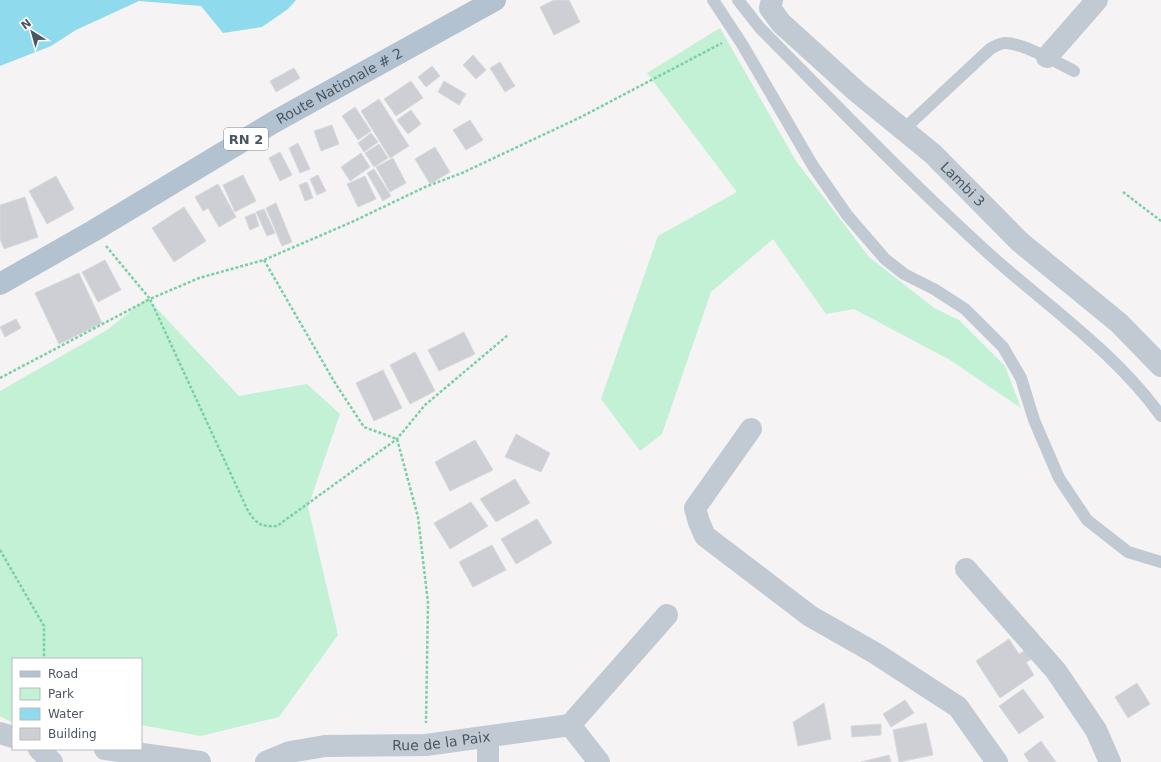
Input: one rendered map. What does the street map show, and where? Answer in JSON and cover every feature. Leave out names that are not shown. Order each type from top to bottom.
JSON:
[{"type":"main road","name":"Route Nationale # 2","points":[[0,284],[93,231],[274,122],[494,0]]},
{"type":"street","name":"Lambi 3","points":[[772,0],[770,8],[781,23],[856,91],[933,154],[1020,242],[1119,323],[1161,366]]},
{"type":"street","points":[[1047,57],[1097,0]]},
{"type":"street","points":[[751,429],[696,508],[699,522],[705,536],[810,616],[875,653],[958,707],[997,762]]},
{"type":"street","points":[[966,569],[1056,671],[1096,730],[1110,762]]},
{"type":"street","points":[[599,762],[570,725],[667,615]]},
{"type":"street","name":"Rue de la Paix","points":[[266,762],[290,752],[325,746],[420,753],[488,738],[570,725]]},
{"type":"street","points":[[0,733],[12,737]]},
{"type":"street","points":[[488,738],[488,762]]},
{"type":"street","points":[[40,750],[52,762]]},
{"type":"street","points":[[112,750],[200,762]]},
{"type":"lane","points":[[713,0],[737,35],[813,166],[847,215],[885,259],[904,274],[934,289],[965,309],[1003,347],[1021,378],[1034,420],[1059,478],[1087,520],[1128,552],[1161,562]]},
{"type":"lane","points":[[738,0],[760,28],[915,184],[989,254],[1060,312],[1111,360],[1161,416]]},
{"type":"lane","points":[[903,130],[990,48],[997,44],[1004,42],[1012,44],[1047,57],[1074,71]]},
{"type":"path","points":[[0,378],[150,300],[199,278],[264,260],[354,222],[425,187],[500,156],[654,80],[737,35]]},
{"type":"path","points":[[1123,192],[1161,221]]},
{"type":"path","points":[[93,231],[150,300],[248,510],[256,522],[265,527],[277,526],[397,439],[425,406],[508,335]]},
{"type":"path","points":[[264,260],[335,383],[364,427],[397,439]]},
{"type":"path","points":[[397,439],[418,517],[428,603],[420,753]]},
{"type":"path","points":[[0,550],[44,626],[44,658]]},
{"type":"green space","points":[[720,28],[796,161],[869,257],[934,308],[959,320],[1005,366],[1021,408],[950,360],[854,309],[826,314],[773,239],[711,292],[662,434],[640,451],[601,399],[658,236],[737,192],[647,73]]},
{"type":"green space","points":[[147,298],[239,396],[307,384],[340,414],[308,507],[338,635],[279,717],[201,736],[142,725],[142,658],[12,658],[12,722],[0,716],[0,391],[107,330]]},
{"type":"water","points":[[0,0],[296,0],[288,9],[262,27],[223,33],[201,6],[139,1],[76,30],[51,46],[0,66]]},
{"type":"building","points":[[554,0],[569,0],[580,22],[554,35],[540,7]]},
{"type":"building","points":[[473,55],[486,70],[476,79],[463,65]]},
{"type":"building","points":[[500,62],[515,86],[505,92],[490,68]]},
{"type":"building","points":[[432,66],[440,76],[426,87],[418,77]]},
{"type":"building","points":[[294,68],[300,78],[276,92],[270,81]]},
{"type":"building","points":[[411,81],[423,98],[396,116],[384,99]]},
{"type":"building","points":[[444,81],[466,94],[459,105],[438,92]]},
{"type":"building","points":[[379,99],[409,146],[390,158],[361,111]]},
{"type":"building","points":[[355,107],[371,131],[358,140],[342,116]]},
{"type":"building","points":[[411,110],[421,124],[408,134],[397,120]]},
{"type":"building","points":[[470,120],[483,140],[466,150],[453,130]]},
{"type":"building","points":[[332,125],[339,144],[321,151],[314,131]]},
{"type":"building","points":[[371,133],[378,142],[364,152],[358,143]]},
{"type":"building","points":[[298,143],[310,169],[300,173],[289,148]]},
{"type":"building","points":[[379,144],[388,158],[374,167],[365,153]]},
{"type":"building","points":[[435,147],[450,172],[430,184],[415,159]]},
{"type":"building","points":[[280,152],[292,175],[280,181],[269,158]]},
{"type":"building","points":[[361,153],[370,167],[350,181],[341,167]]},
{"type":"building","points":[[393,158],[406,183],[390,192],[376,167]]},
{"type":"building","points":[[374,169],[391,196],[383,201],[367,173]]},
{"type":"building","points":[[243,175],[256,201],[235,212],[223,185]]},
{"type":"building","points":[[318,175],[326,191],[317,195],[310,179]]},
{"type":"building","points":[[56,176],[74,209],[47,224],[29,191]]},
{"type":"building","points":[[365,176],[376,199],[358,207],[347,184]]},
{"type":"building","points":[[307,182],[313,198],[305,201],[299,185]]},
{"type":"building","points":[[218,184],[236,217],[219,227],[208,208],[203,211],[195,197]]},
{"type":"building","points":[[25,197],[38,237],[4,249],[0,239],[0,205]]},
{"type":"building","points":[[276,203],[292,242],[282,246],[266,208]]},
{"type":"building","points":[[184,207],[206,241],[174,262],[152,228]]},
{"type":"building","points":[[264,209],[275,233],[267,236],[256,212]]},
{"type":"building","points":[[255,213],[259,226],[250,230],[245,217]]},
{"type":"building","points":[[105,260],[121,290],[98,302],[82,272]]},
{"type":"building","points":[[79,273],[102,323],[59,344],[35,293]]},
{"type":"building","points":[[16,319],[21,328],[5,337],[0,327]]},
{"type":"building","points":[[464,332],[475,354],[439,371],[428,350]]},
{"type":"building","points":[[415,352],[435,391],[410,404],[390,365]]},
{"type":"building","points":[[383,370],[402,408],[374,421],[356,383]]},
{"type":"building","points":[[516,434],[550,453],[541,472],[505,457]]},
{"type":"building","points":[[475,440],[493,470],[450,491],[435,462]]},
{"type":"building","points":[[515,479],[530,503],[496,522],[480,499]]},
{"type":"building","points":[[471,502],[488,526],[450,549],[434,523]]},
{"type":"building","points":[[537,519],[552,543],[516,564],[501,539]]},
{"type":"building","points":[[492,545],[506,570],[473,587],[459,562]]},
{"type":"building","points":[[1009,639],[1019,654],[1026,650],[1032,659],[1026,662],[1034,675],[1000,698],[976,661]]},
{"type":"building","points":[[1137,683],[1150,704],[1128,718],[1115,697]]},
{"type":"building","points":[[1023,689],[1044,717],[1019,734],[999,706]]},
{"type":"building","points":[[905,700],[914,713],[891,727],[883,714]]},
{"type":"building","points":[[824,703],[831,739],[798,746],[793,722]]},
{"type":"building","points":[[926,723],[933,755],[899,762],[893,730]]},
{"type":"building","points":[[881,724],[881,735],[852,737],[851,726]]},
{"type":"building","points":[[1041,741],[1056,762],[1029,762],[1024,754]]},
{"type":"building","points":[[889,755],[891,762],[861,762]]}]
